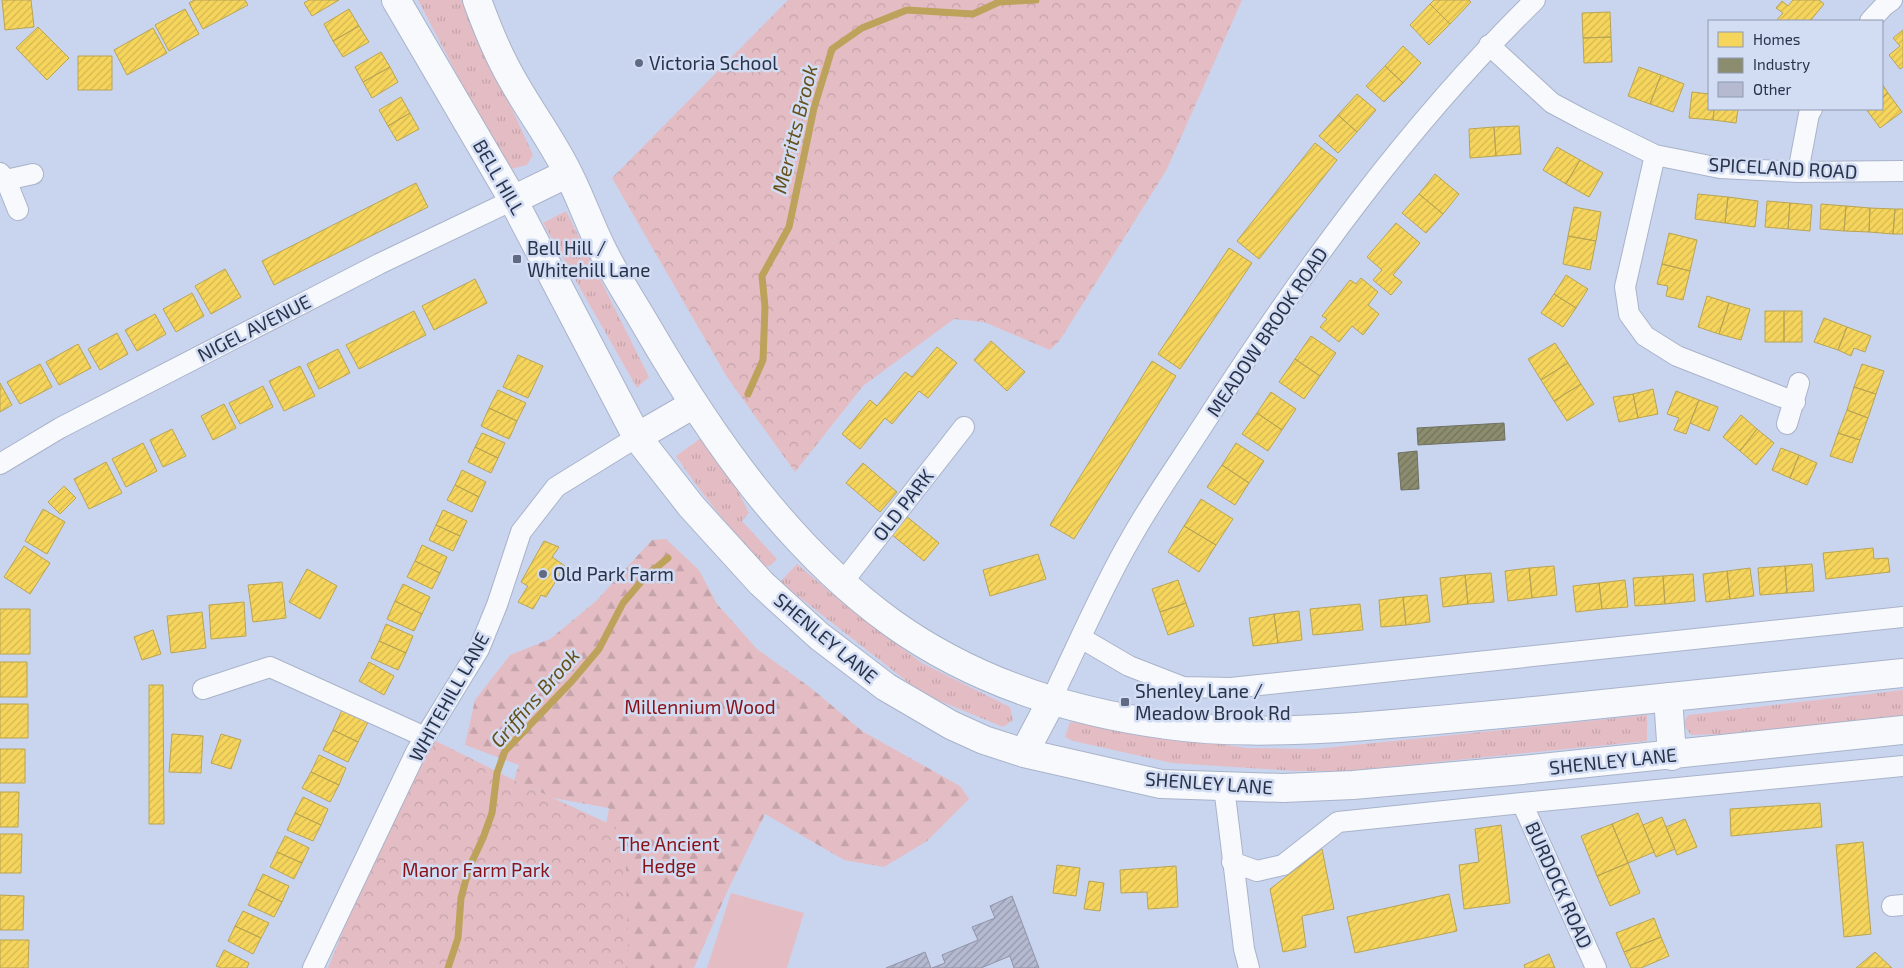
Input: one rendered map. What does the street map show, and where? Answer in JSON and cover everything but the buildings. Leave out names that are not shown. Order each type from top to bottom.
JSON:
[{"type":"main road","name":"BELL HILL","points":[[396,0],[513,200],[637,437]]},
{"type":"main road","points":[[477,0],[505,67],[567,171],[602,250],[694,404],[711,430],[769,507],[842,583],[892,623],[934,650],[1006,686],[1107,714],[1171,726],[1241,730],[1302,730],[1494,715],[1903,673]]},
{"type":"main road","points":[[513,200],[556,179],[567,171]]},
{"type":"main road","points":[[637,437],[694,404]]},
{"type":"main road","name":"SHENLEY LANE","points":[[637,437],[697,513],[761,583],[819,636],[886,687],[951,725],[984,740],[1024,753],[1161,784],[1282,788],[1353,785],[1672,756],[1903,730]]},
{"type":"main road","points":[[1668,697],[1672,756]]},
{"type":"main road","points":[[1024,753],[1052,700]]},
{"type":"street","name":"MEADOW BROOK ROAD","points":[[1052,700],[1131,538],[1227,388],[1290,295],[1364,193],[1457,80],[1489,45],[1535,0]]},
{"type":"street","points":[[1871,20],[1884,5],[1892,0]]},
{"type":"street","name":"SPICELAND ROAD","points":[[1489,45],[1552,103],[1655,155],[1720,168],[1798,172],[1903,171]]},
{"type":"street","points":[[1798,172],[1809,114],[1811,110]]},
{"type":"street","points":[[1655,155],[1626,288],[1629,314],[1645,336],[1677,356],[1797,393],[1787,424]]},
{"type":"street","points":[[18,210],[3,176],[33,174]]},
{"type":"street","name":"NIGEL AVENUE","points":[[0,464],[94,410],[371,269],[513,200]]},
{"type":"street","name":"OLD PARK","points":[[842,583],[964,427]]},
{"type":"street","name":"WHITEHILL LANE","points":[[313,968],[416,752],[479,649],[497,605],[521,532],[556,487],[637,437]]},
{"type":"street","points":[[1081,638],[1129,666],[1183,686],[1231,688],[1903,617]]},
{"type":"street","points":[[203,689],[270,667],[425,738]]},
{"type":"street","points":[[1232,862],[1257,871],[1282,865],[1338,822],[1522,802],[1903,766]]},
{"type":"street","points":[[1224,787],[1244,949],[1249,968]]},
{"type":"street","name":"BURDOCK ROAD","points":[[1522,802],[1596,968]]},
{"type":"green space","points":[[418,0],[465,0],[483,45],[533,155],[527,165],[507,170]]},
{"type":"green space","points":[[788,0],[1242,0],[1166,171],[1060,340],[1050,350],[984,322],[954,319],[863,386],[795,472],[727,377],[612,178]]},
{"type":"green space","points":[[566,211],[649,377],[637,388],[543,223]]},
{"type":"green space","points":[[701,438],[736,487],[749,513],[742,521],[777,559],[771,565],[765,567],[741,540],[707,499],[676,456]]},
{"type":"green space","points":[[666,539],[699,570],[717,604],[757,649],[811,688],[862,731],[960,786],[969,799],[927,841],[884,867],[844,860],[765,814],[727,892],[694,968],[579,968],[609,808],[553,798],[514,780],[519,765],[465,745],[475,700],[510,655],[550,639],[596,601],[652,540]]},
{"type":"green space","points":[[797,564],[850,609],[922,663],[1010,707],[1013,720],[1003,727],[923,694],[780,582]]},
{"type":"green space","points":[[1903,690],[1903,717],[1691,735],[1683,724],[1688,715]]},
{"type":"green space","points":[[1647,715],[1647,741],[1347,771],[1296,771],[1172,763],[1073,741],[1065,737],[1070,722],[1247,748],[1315,749]]},
{"type":"green space","name":"Manor Farm Park","points":[[432,739],[514,780],[625,831],[628,944],[626,968],[328,968],[416,752]]},
{"type":"green space","points":[[731,893],[804,913],[787,968],[707,968]]},
{"type":"waterway","name":"Merritts Brook","points":[[748,394],[763,360],[765,307],[762,276],[789,227],[814,108],[832,49],[862,28],[907,10],[973,14],[999,2],[1036,0]]},
{"type":"waterway","name":"Griffins Brook","points":[[448,968],[458,938],[461,898],[469,868],[492,813],[497,773],[505,751],[572,681],[599,649],[623,603],[646,576],[668,558]]},
{"type":"place","name":"Victoria School","points":[[639,63]]},
{"type":"place","name":"Bell Hill / Whitehill Lane","points":[[517,259]]},
{"type":"place","name":"Old Park Farm","points":[[543,574]]},
{"type":"place","name":"Shenley Lane / Meadow Brook Rd","points":[[1125,702]]},
{"type":"park label","name":"Millennium Wood","points":[[700,707]]},
{"type":"park label","name":"The Ancient Hedge","points":[[669,855]]}]
